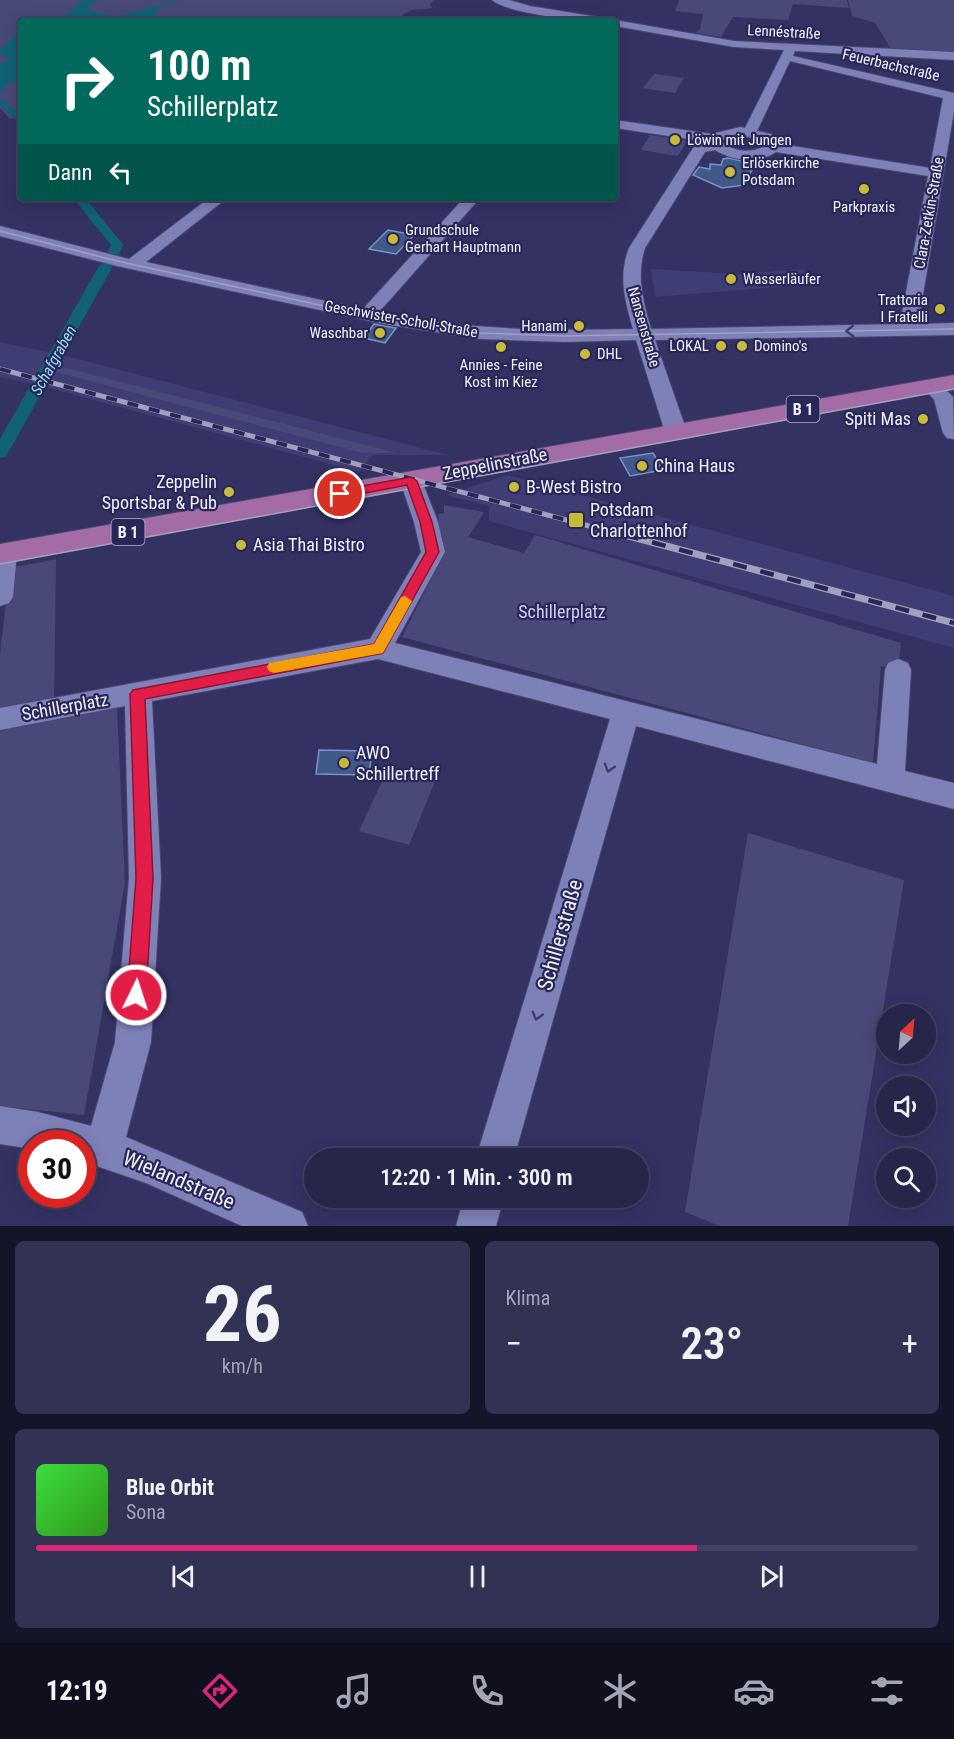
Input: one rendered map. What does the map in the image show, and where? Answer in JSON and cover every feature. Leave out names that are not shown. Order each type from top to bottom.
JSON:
[{"type":"main road","name":"Zeppelinstraße","points":[[3,554],[943,384]]},
{"type":"street","points":[[484,1],[587,18]]},
{"type":"street","name":"Lennéstraße","points":[[618,23],[734,44]]},
{"type":"street","points":[[618,37],[628,25]]},
{"type":"street","name":"Feuerbachstraße","points":[[734,44],[788,52],[952,96]]},
{"type":"street","points":[[750,132],[788,52]]},
{"type":"street","name":"Lennéstraße","points":[[788,52],[954,56]]},
{"type":"street","name":"Clara-Zetkin-Straße","points":[[908,330],[952,96]]},
{"type":"street","points":[[618,125],[716,143],[729,152],[747,155],[764,153],[773,147],[936,173]]},
{"type":"street","points":[[716,143],[723,133],[750,132],[771,140],[773,147]]},
{"type":"street","name":"Nansenstraße","points":[[676,432],[645,335],[631,282],[631,266],[637,248],[700,148],[716,143]]},
{"type":"street","points":[[117,261],[214,201]]},
{"type":"street","points":[[367,315],[469,201]]},
{"type":"street","name":"Geschwister-Scholl-Straße","points":[[0,231],[117,261],[367,315],[429,327],[494,334],[645,335],[954,329]]},
{"type":"street","points":[[943,384],[944,397],[954,434]]},
{"type":"street","points":[[378,649],[433,552],[426,522],[411,481]]},
{"type":"street","points":[[0,597],[3,554]]},
{"type":"street","name":"Schillerplatz","points":[[0,719],[378,649],[954,796]]},
{"type":"street","points":[[891,780],[898,670]]},
{"type":"street","name":"Wielandstraße","points":[[104,1147],[134,1031],[145,878],[138,694]]},
{"type":"street","name":"Schillerstraße","points":[[498,1148],[626,712]]},
{"type":"street","name":"Wielandstraße","points":[[0,1125],[104,1147],[288,1226]]},
{"type":"street","points":[[476,1226],[481,1208]]},
{"type":"shaded area","name":"Wasserläufer","points":[[651,269],[737,274],[804,269],[813,284],[655,297]]},
{"type":"shaded area","points":[[0,342],[66,356],[448,455],[373,455],[359,472],[42,386],[0,377]]},
{"type":"shaded area","points":[[507,475],[954,596],[954,648],[489,521],[489,506],[446,495]]},
{"type":"green space","points":[[0,0],[435,0],[430,4],[432,8],[411,10],[398,18],[18,18],[18,116],[10,119],[0,108]]},
{"type":"green space","points":[[679,0],[847,0],[849,8],[793,4],[788,20],[733,17],[721,37],[696,33],[700,29],[703,14],[675,11]]},
{"type":"green space","points":[[848,0],[954,0],[954,56],[893,52],[875,23],[852,16]]},
{"type":"green space","points":[[654,74],[684,78],[675,93],[643,88]]},
{"type":"green space","points":[[650,135],[687,141],[678,156],[641,150]]},
{"type":"green space","points":[[55,365],[397,453],[363,453],[52,371]]},
{"type":"green space","name":"Schillerplatz","points":[[444,505],[484,512],[468,537],[524,553],[535,535],[901,643],[898,670],[881,666],[873,763],[402,637],[444,554],[438,514],[444,513]]},
{"type":"green space","points":[[56,559],[54,702],[0,711],[0,654],[10,568]]},
{"type":"green space","points":[[117,708],[125,883],[84,1115],[0,1106],[0,728]]},
{"type":"green space","points":[[389,766],[436,779],[409,845],[359,831]]},
{"type":"green space","points":[[748,833],[904,880],[884,1004],[876,1004],[876,1053],[848,1226],[719,1226],[685,1212]]},
{"type":"water","points":[[82,0],[98,0],[85,7],[114,16],[180,1],[158,7],[153,18],[59,18],[70,13]]},
{"type":"water","points":[[18,36],[18,80],[7,84],[0,95],[0,65],[9,59],[0,53],[0,50]]},
{"type":"building","name":"Erlöserkirche Potsdam","points":[[723,159],[747,162],[743,169],[752,170],[744,185],[722,188],[693,175],[699,167],[710,169],[710,164],[721,165]]},
{"type":"building","name":"Grundschule Gerhart Hauptmann","points":[[388,230],[414,235],[396,254],[369,249]]},
{"type":"building","name":"Waschbar","points":[[374,324],[396,328],[385,343],[364,338]]},
{"type":"building","name":"China Haus","points":[[653,453],[663,470],[630,476],[620,458]]},
{"type":"building","name":"AWO Schillertreff","points":[[319,750],[372,751],[369,775],[316,774]]},
{"type":"waterway","name":"Schafgraben","points":[[0,101],[18,118]]},
{"type":"waterway","name":"Schafgraben","points":[[81,201],[117,245],[113,253]]},
{"type":"waterway","name":"Schafgraben","points":[[0,453],[106,266]]},
{"type":"tram line","points":[[0,231],[117,261],[384,319],[481,333],[564,336],[954,329]]},
{"type":"tram line","points":[[0,564],[954,389]]},
{"type":"railway","points":[[0,369],[630,537]]},
{"type":"railway","points":[[625,535],[954,623]]},
{"type":"slow traffic","points":[[274,667],[378,649],[405,601]]},
{"type":"place","name":"Löwin mit Jungen","points":[[675,140]]},
{"type":"place","name":"Erlöserkirche Potsdam","points":[[730,172]]},
{"type":"place","name":"Parkpraxis","points":[[864,189]]},
{"type":"place","name":"Grundschule Gerhart Hauptmann","points":[[393,239]]},
{"type":"place","name":"Wasserläufer","points":[[731,279]]},
{"type":"place","name":"Trattoria I Fratelli","points":[[940,309]]},
{"type":"place","name":"Hanami","points":[[579,326]]},
{"type":"place","name":"Waschbar","points":[[380,333]]},
{"type":"place","name":"LOKAL","points":[[721,346]]},
{"type":"place","name":"Domino's","points":[[742,346]]},
{"type":"place","name":"Annies - Feine Kost im Kiez","points":[[501,347]]},
{"type":"place","name":"DHL","points":[[585,354]]},
{"type":"place","name":"Spiti Mas","points":[[923,419]]},
{"type":"place","name":"China Haus","points":[[642,466]]},
{"type":"place","name":"B-West Bistro","points":[[514,487]]},
{"type":"place","name":"Zeppelin Sportsbar & Pub","points":[[229,492]]},
{"type":"place","name":"Potsdam Charlottenhof","points":[[576,520]]},
{"type":"place","name":"Asia Thai Bistro","points":[[241,545]]},
{"type":"place","name":"AWO Schillertreff","points":[[344,763]]},
{"type":"route","points":[[136,995],[145,878],[138,694],[378,649],[433,552],[426,522],[411,481],[340,494]]}]
